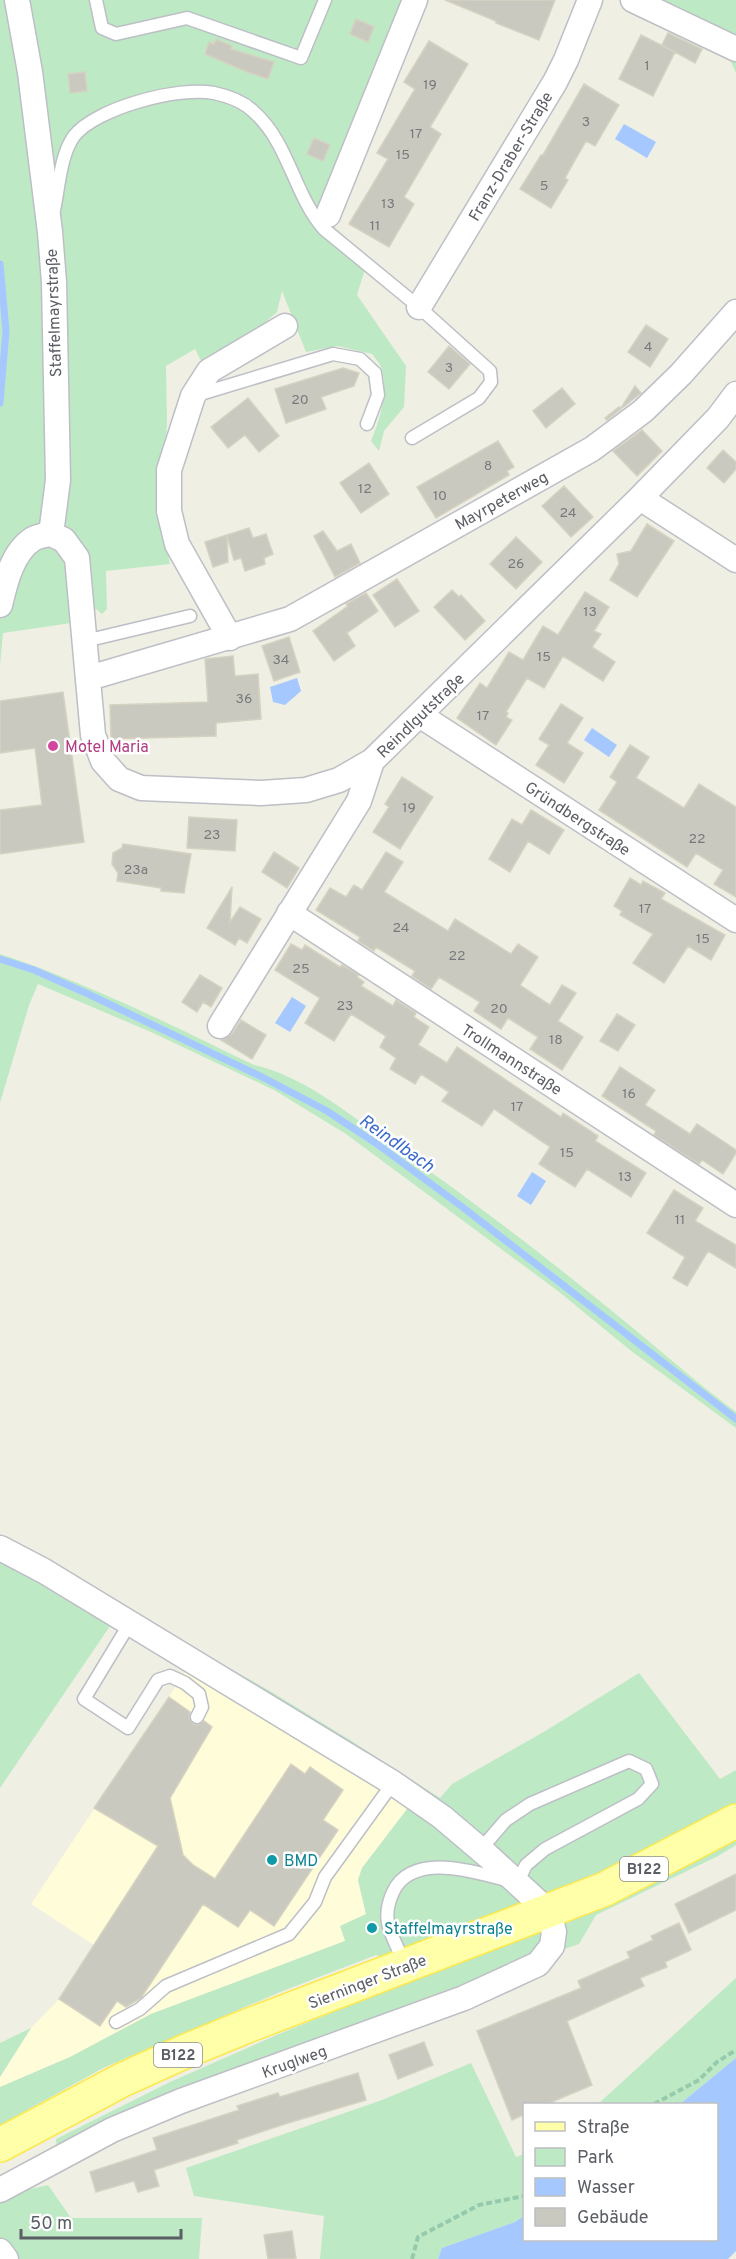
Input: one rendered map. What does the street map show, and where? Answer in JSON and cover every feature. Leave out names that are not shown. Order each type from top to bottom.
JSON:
[{"type":"main road","name":"Sierninger Straße","points":[[0,2145],[122,2080],[186,2051],[605,1889],[736,1821]]},
{"type":"street","name":"Staffelmayrstraße","points":[[17,0],[30,72],[54,282],[58,480],[51,534]]},
{"type":"street","points":[[328,214],[415,0]]},
{"type":"street","name":"Franz-Draber-Straße","points":[[419,307],[555,82],[590,0]]},
{"type":"street","points":[[633,0],[736,49]]},
{"type":"street","name":"Mayrpeterweg","points":[[89,678],[290,619],[592,449],[643,411],[681,374],[736,312]]},
{"type":"street","points":[[230,638],[177,544],[169,511],[169,470],[193,396],[209,371],[285,327]]},
{"type":"street","name":"Reindlgutstraße","points":[[51,534],[64,540],[77,558],[93,735],[103,762],[119,779],[141,789],[261,793],[306,790],[339,780],[372,761],[421,716],[640,498],[718,418],[736,394]]},
{"type":"street","points":[[640,498],[736,560]]},
{"type":"street","points":[[0,605],[6,580],[21,552],[33,539],[51,534]]},
{"type":"street","name":"Gründbergstraße","points":[[421,716],[736,920]]},
{"type":"street","points":[[220,1026],[359,801],[372,761]]},
{"type":"street","name":"Trollmannstraße","points":[[289,913],[736,1204]]},
{"type":"street","points":[[0,1548],[44,1571],[393,1783],[442,1817],[549,1912]]},
{"type":"street","name":"Kruglweg","points":[[0,2190],[112,2130],[181,2101],[464,1998],[538,1964],[552,1946],[554,1932],[549,1912]]},
{"type":"street","points":[[0,2251],[6,2259]]},
{"type":"lane","points":[[96,0],[102,28],[116,34],[188,18],[301,58],[325,0]]},
{"type":"lane","points":[[50,232],[66,150],[75,135],[91,121],[108,111],[187,92],[212,93],[234,99],[254,112],[276,140],[313,216],[324,229],[419,307],[490,371],[491,382],[479,398],[412,438]]},
{"type":"lane","points":[[193,396],[333,354],[360,359],[375,373],[378,395],[367,424]]},
{"type":"lane","points":[[86,640],[190,616]]},
{"type":"lane","points":[[130,1623],[84,1699],[128,1728],[158,1680],[170,1676],[185,1683],[199,1694],[202,1707],[197,1716]]},
{"type":"lane","points":[[406,1966],[388,1926],[387,1906],[397,1884],[414,1871],[438,1866],[475,1871],[517,1883],[526,1865],[545,1849],[638,1799],[652,1784],[646,1769],[629,1761],[530,1804],[506,1820],[480,1850]]},
{"type":"lane","points":[[116,2022],[140,2009],[166,1986],[289,1934],[315,1902],[325,1877],[393,1783]]},
{"type":"path","points":[[656,2103],[699,2080],[717,2062],[736,2050]]},
{"type":"path","points":[[412,2259],[418,2237],[479,2205],[523,2196]]},
{"type":"shaded area","points":[[185,1672],[344,1762],[408,1807],[362,1868],[358,1880],[366,1914],[345,1941],[151,2014],[70,2057],[0,2087],[0,2077],[31,2028],[59,1999],[94,1945],[31,1904]]},
{"type":"green space","points":[[0,0],[406,0],[321,215],[372,261],[365,269],[357,295],[406,366],[404,407],[384,431],[379,451],[371,441],[384,397],[384,379],[379,364],[372,354],[338,346],[306,352],[282,291],[277,312],[253,333],[202,363],[195,349],[166,366],[167,425],[159,510],[170,564],[106,571],[107,609],[102,614],[96,609],[78,622],[3,633],[0,665]]},
{"type":"green space","points":[[645,0],[736,0],[736,73],[727,53]]},
{"type":"green space","points":[[0,954],[97,991],[254,1065],[290,1077],[324,1096],[481,1209],[604,1304],[736,1412],[736,1428],[630,1350],[558,1291],[346,1134],[274,1090],[151,1032],[38,984],[29,1005],[0,1103]]},
{"type":"green space","points":[[0,1539],[270,1691],[440,1798],[452,1784],[547,1730],[639,1673],[720,1779],[736,1770],[736,1845],[596,1915],[579,1944],[447,1990],[315,2040],[250,2066],[57,2151],[56,2139],[170,2082],[279,2034],[427,1974],[376,1955],[280,1992],[103,2068],[0,2125],[0,2087],[70,2057],[151,2014],[345,1941],[340,1926],[366,1914],[358,1880],[362,1868],[408,1808],[344,1762],[185,1672],[110,1626],[0,1788]]},
{"type":"green space","points":[[736,1978],[736,2058],[681,2103],[599,2103]]},
{"type":"green space","points":[[31,2028],[0,2077],[0,2043]]},
{"type":"green space","points":[[471,2063],[516,2157],[523,2154],[523,2217],[515,2222],[442,2248],[438,2259],[320,2259],[324,2216],[194,2196],[186,2168],[382,2100]]},
{"type":"green space","points":[[48,2185],[71,2218],[202,2218],[199,2259],[0,2259],[0,2196]]},
{"type":"water","points":[[624,124],[656,142],[647,158],[615,139]]},
{"type":"water","points":[[297,678],[301,691],[285,705],[273,702],[270,687]]},
{"type":"water","points":[[592,728],[617,745],[609,757],[584,740]]},
{"type":"water","points":[[292,997],[306,1006],[290,1032],[275,1023]]},
{"type":"water","points":[[532,1172],[546,1181],[531,1205],[517,1196]]},
{"type":"water","points":[[736,2058],[736,2251],[728,2259],[438,2259],[442,2248],[515,2222],[523,2217],[523,2241],[718,2241],[718,2103],[681,2103]]},
{"type":"building","points":[[445,0],[555,0],[539,40]]},
{"type":"building","points":[[356,19],[374,27],[368,42],[350,34]]},
{"type":"building","points":[[668,33],[702,49],[695,63],[662,45]]},
{"type":"building","points":[[641,35],[675,52],[653,96],[619,79]]},
{"type":"building","points":[[216,39],[232,46],[231,49],[274,62],[268,79],[205,54],[209,42],[214,44]]},
{"type":"building","points":[[429,41],[468,64],[430,127],[441,134],[404,197],[414,204],[389,247],[349,224],[388,159],[377,153],[415,89],[404,82]]},
{"type":"building","points":[[85,72],[87,91],[70,93],[68,74]]},
{"type":"building","points":[[584,84],[619,105],[595,146],[586,141],[565,178],[568,180],[551,208],[520,189],[543,155]]},
{"type":"building","points":[[314,138],[330,145],[323,161],[307,154]]},
{"type":"building","points":[[646,325],[668,339],[650,367],[628,352]]},
{"type":"building","points":[[449,346],[470,364],[449,389],[428,372]]},
{"type":"building","points":[[343,368],[359,373],[354,386],[321,397],[326,409],[286,423],[275,389]]},
{"type":"building","points":[[635,386],[641,393],[607,420],[605,418],[619,407],[621,408]]},
{"type":"building","points":[[562,388],[575,404],[546,428],[533,411]]},
{"type":"building","points":[[248,398],[279,436],[259,452],[245,435],[228,448],[211,427]]},
{"type":"building","points":[[642,430],[662,451],[637,476],[613,451]]},
{"type":"building","points":[[498,441],[514,467],[507,471],[509,475],[436,518],[417,487]]},
{"type":"building","points":[[723,450],[736,462],[736,469],[724,483],[707,468]]},
{"type":"building","points":[[369,463],[389,494],[361,513],[340,483]]},
{"type":"building","points":[[564,486],[593,517],[571,537],[542,506]]},
{"type":"building","points":[[647,524],[674,541],[637,597],[610,580],[619,564],[617,554],[631,551]]},
{"type":"building","points":[[249,528],[253,538],[266,534],[273,554],[264,558],[265,564],[245,571],[241,558],[234,560],[227,536],[228,562],[213,567],[205,542]]},
{"type":"building","points":[[323,531],[337,551],[351,544],[360,563],[335,577],[314,536]]},
{"type":"building","points":[[516,537],[542,562],[516,589],[490,564]]},
{"type":"building","points":[[397,579],[419,611],[395,627],[373,595]]},
{"type":"building","points":[[452,590],[459,597],[461,595],[485,621],[465,640],[434,607]]},
{"type":"building","points":[[585,592],[609,607],[594,631],[601,634],[592,647],[615,662],[603,681],[563,656],[544,688],[527,678],[506,712],[508,713],[506,717],[512,720],[496,745],[457,718],[480,683],[487,688],[509,652],[523,660],[543,626],[558,635]]},
{"type":"building","points":[[366,593],[378,611],[347,633],[355,646],[334,661],[313,631],[348,606],[346,604]]},
{"type":"building","points":[[289,637],[300,672],[274,681],[262,646]]},
{"type":"building","points":[[233,656],[235,676],[258,674],[261,719],[216,723],[216,736],[111,739],[110,705],[208,702],[205,659]]},
{"type":"building","points":[[63,692],[84,842],[0,854],[0,810],[42,805],[35,748],[0,753],[0,701]]},
{"type":"building","points":[[561,704],[583,718],[567,743],[583,753],[564,783],[536,765],[549,745],[539,739]]},
{"type":"building","points":[[630,745],[649,757],[636,778],[684,808],[699,784],[736,807],[736,897],[714,884],[723,870],[696,853],[687,867],[599,810],[617,782],[610,777]]},
{"type":"building","points":[[402,777],[433,797],[400,849],[373,832],[389,807],[385,804]]},
{"type":"building","points":[[531,810],[564,830],[549,854],[528,841],[510,872],[489,859],[512,819],[522,825]]},
{"type":"building","points":[[189,817],[237,820],[235,851],[187,848]]},
{"type":"building","points":[[123,844],[191,854],[184,893],[161,891],[161,888],[117,881],[118,873],[112,864],[113,853],[122,848]]},
{"type":"building","points":[[274,852],[299,868],[287,888],[262,872]]},
{"type":"building","points":[[386,852],[403,862],[384,892],[448,931],[455,919],[511,954],[518,944],[538,957],[520,985],[550,1005],[562,985],[576,993],[558,1021],[583,1037],[562,1070],[530,1049],[538,1037],[508,1018],[501,1029],[474,1011],[480,1002],[439,977],[431,989],[412,976],[415,971],[376,947],[374,951],[358,941],[360,937],[316,910],[330,888],[346,897],[354,885],[362,890]]},
{"type":"building","points":[[630,878],[641,885],[643,881],[665,893],[661,899],[725,935],[711,960],[688,946],[664,983],[633,963],[653,934],[620,915],[622,911],[614,906]]},
{"type":"building","points":[[232,887],[230,922],[240,907],[261,919],[247,943],[239,938],[235,945],[207,928]]},
{"type":"building","points":[[291,944],[302,950],[305,945],[340,967],[342,965],[359,975],[357,977],[364,982],[361,986],[393,1006],[396,1000],[416,1013],[414,1017],[429,1027],[418,1045],[447,1063],[457,1047],[561,1117],[563,1113],[598,1136],[595,1141],[646,1173],[631,1197],[587,1169],[575,1187],[539,1164],[550,1147],[494,1109],[482,1126],[442,1101],[449,1092],[421,1074],[415,1084],[390,1069],[396,1058],[380,1047],[386,1036],[351,1014],[334,1041],[305,1023],[320,998],[275,970]]},
{"type":"building","points":[[200,975],[222,988],[211,1007],[203,1002],[197,1012],[182,1002]]},
{"type":"building","points":[[617,1014],[635,1025],[618,1051],[600,1041]]},
{"type":"building","points":[[241,1020],[266,1035],[252,1059],[221,1040],[232,1034]]},
{"type":"building","points":[[620,1067],[655,1090],[645,1105],[690,1134],[697,1124],[736,1150],[723,1174],[702,1160],[699,1164],[654,1135],[656,1131],[602,1096]]},
{"type":"building","points":[[674,1190],[703,1208],[695,1221],[736,1245],[736,1268],[708,1251],[687,1286],[673,1278],[685,1257],[647,1233]]},
{"type":"building","name":"BMD","points":[[169,1697],[190,1712],[189,1718],[193,1724],[198,1725],[204,1721],[212,1727],[170,1798],[183,1855],[193,1865],[215,1879],[291,1764],[305,1774],[310,1767],[343,1790],[323,1820],[338,1830],[274,1926],[250,1910],[238,1927],[203,1904],[141,1998],[126,2007],[117,2001],[100,2026],[59,1999],[158,1846],[94,1808]]},
{"type":"building","points":[[736,1874],[736,1910],[689,1933],[675,1904]]},
{"type":"building","points":[[679,1923],[691,1950],[665,1962],[667,1967],[640,1978],[644,1986],[567,2021],[592,2085],[549,2103],[523,2103],[523,2115],[512,2120],[477,2031],[581,1988],[578,1981],[630,1958],[627,1952],[653,1940],[651,1936]]},
{"type":"building","points":[[424,2042],[433,2065],[398,2079],[389,2055]]},
{"type":"building","points":[[358,2073],[366,2100],[288,2123],[237,2140],[238,2143],[154,2170],[159,2186],[138,2192],[134,2181],[96,2192],[90,2172],[157,2150],[153,2138],[239,2110],[237,2106],[278,2093],[280,2097]]},
{"type":"building","points":[[292,2231],[296,2259],[268,2259],[264,2235]]},
{"type":"waterway","name":"Reindlbach","points":[[0,264],[6,331],[0,403]]},
{"type":"waterway","name":"Reindlbach","points":[[0,959],[34,970],[88,994],[264,1078],[327,1111],[377,1144],[461,1206],[736,1419]]},
{"type":"place","name":"Motel Maria","points":[[53,746]]},
{"type":"place","name":"BMD","points":[[272,1860]]},
{"type":"place","name":"Staffelmayrstraße","points":[[372,1928]]}]
